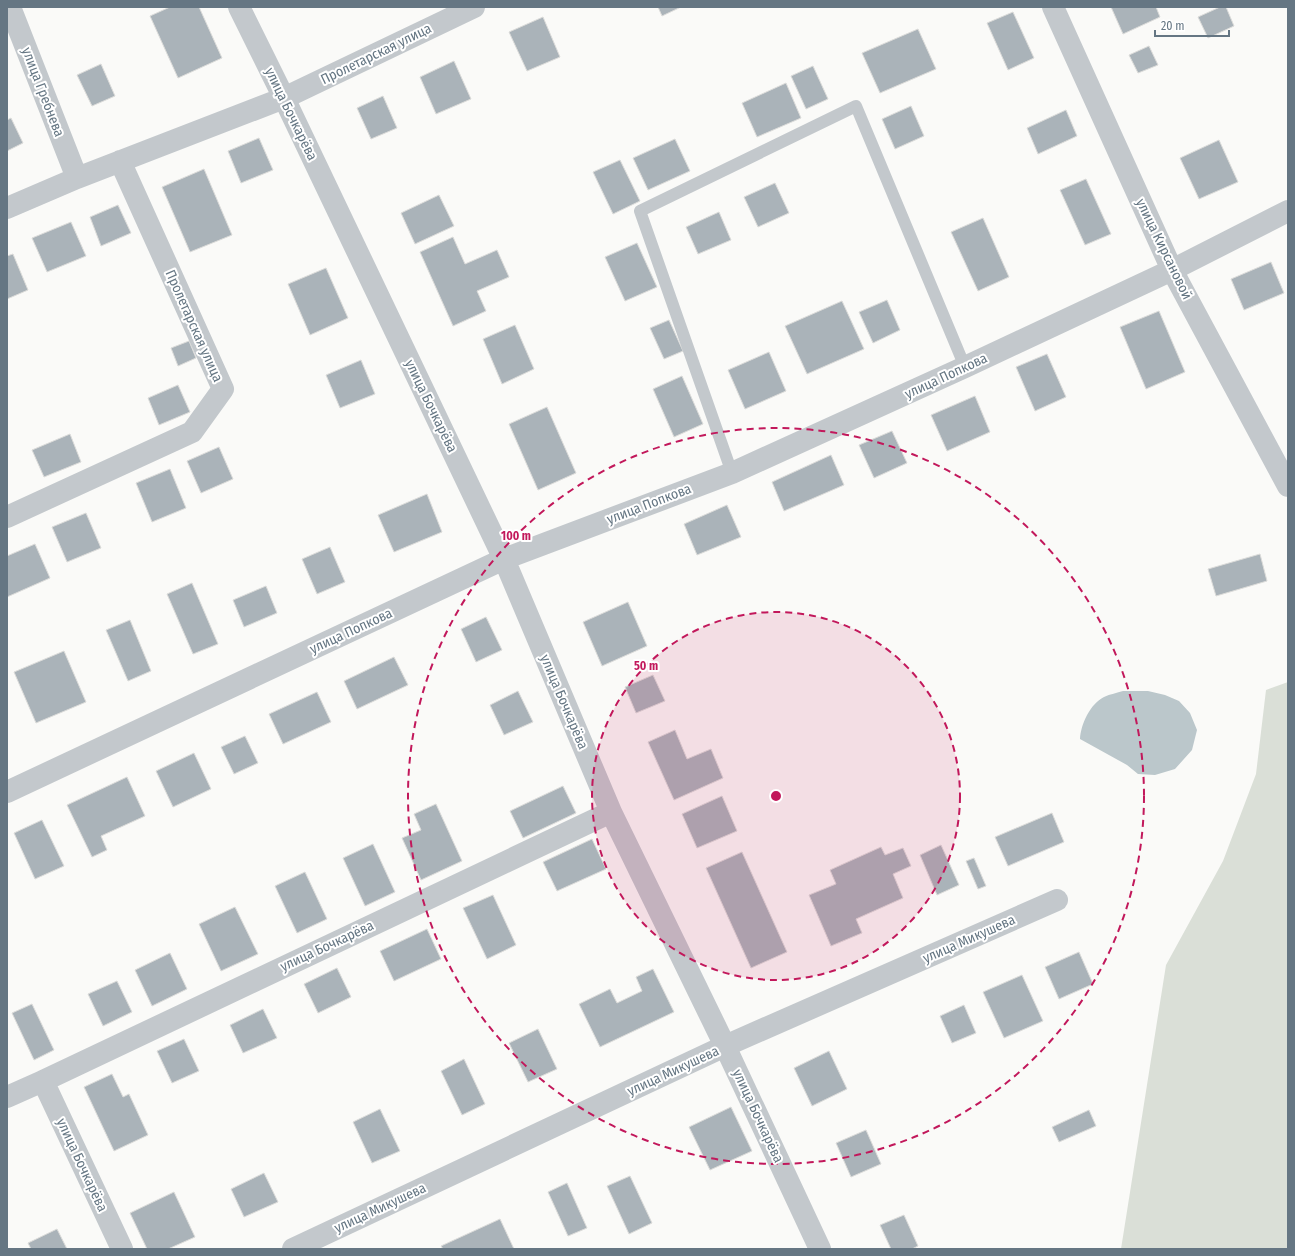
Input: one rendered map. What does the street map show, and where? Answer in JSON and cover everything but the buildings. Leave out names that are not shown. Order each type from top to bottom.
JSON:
[{"type":"street","name":"улица Гребнева","points":[[10,7],[77,178]]},
{"type":"street","name":"улица Бочкарёва","points":[[239,7],[504,559],[611,812],[725,1046],[820,1249]]},
{"type":"street","name":"Пролетарская улица","points":[[7,208],[77,178],[284,98],[474,7]]},
{"type":"street","name":"улица Кирсановой","points":[[1053,7],[1172,270],[1288,486]]},
{"type":"street","name":"Пролетарская улица","points":[[7,517],[192,432],[223,389],[120,161]]},
{"type":"street","name":"улица Попкова","points":[[7,792],[504,559],[732,473],[965,367],[1172,270],[1288,211]]},
{"type":"street","name":"улица Бочкарёва","points":[[7,1097],[611,812]]},
{"type":"street","name":"улица Микушева","points":[[293,1249],[725,1046],[1057,900]]},
{"type":"street","name":"улица Бочкарёва","points":[[43,1081],[122,1249]]},
{"type":"lane","points":[[732,473],[640,211],[856,106],[965,367]]},
{"type":"shaded area","points":[[1288,682],[1288,1249],[1121,1249],[1166,965],[1223,861],[1256,774],[1266,690]]},
{"type":"shaded area","points":[[1123,691],[1148,691],[1165,695],[1179,701],[1190,713],[1197,730],[1192,750],[1175,769],[1155,775],[1138,774],[1127,765],[1080,739],[1084,721],[1094,704],[1104,697]]}]
